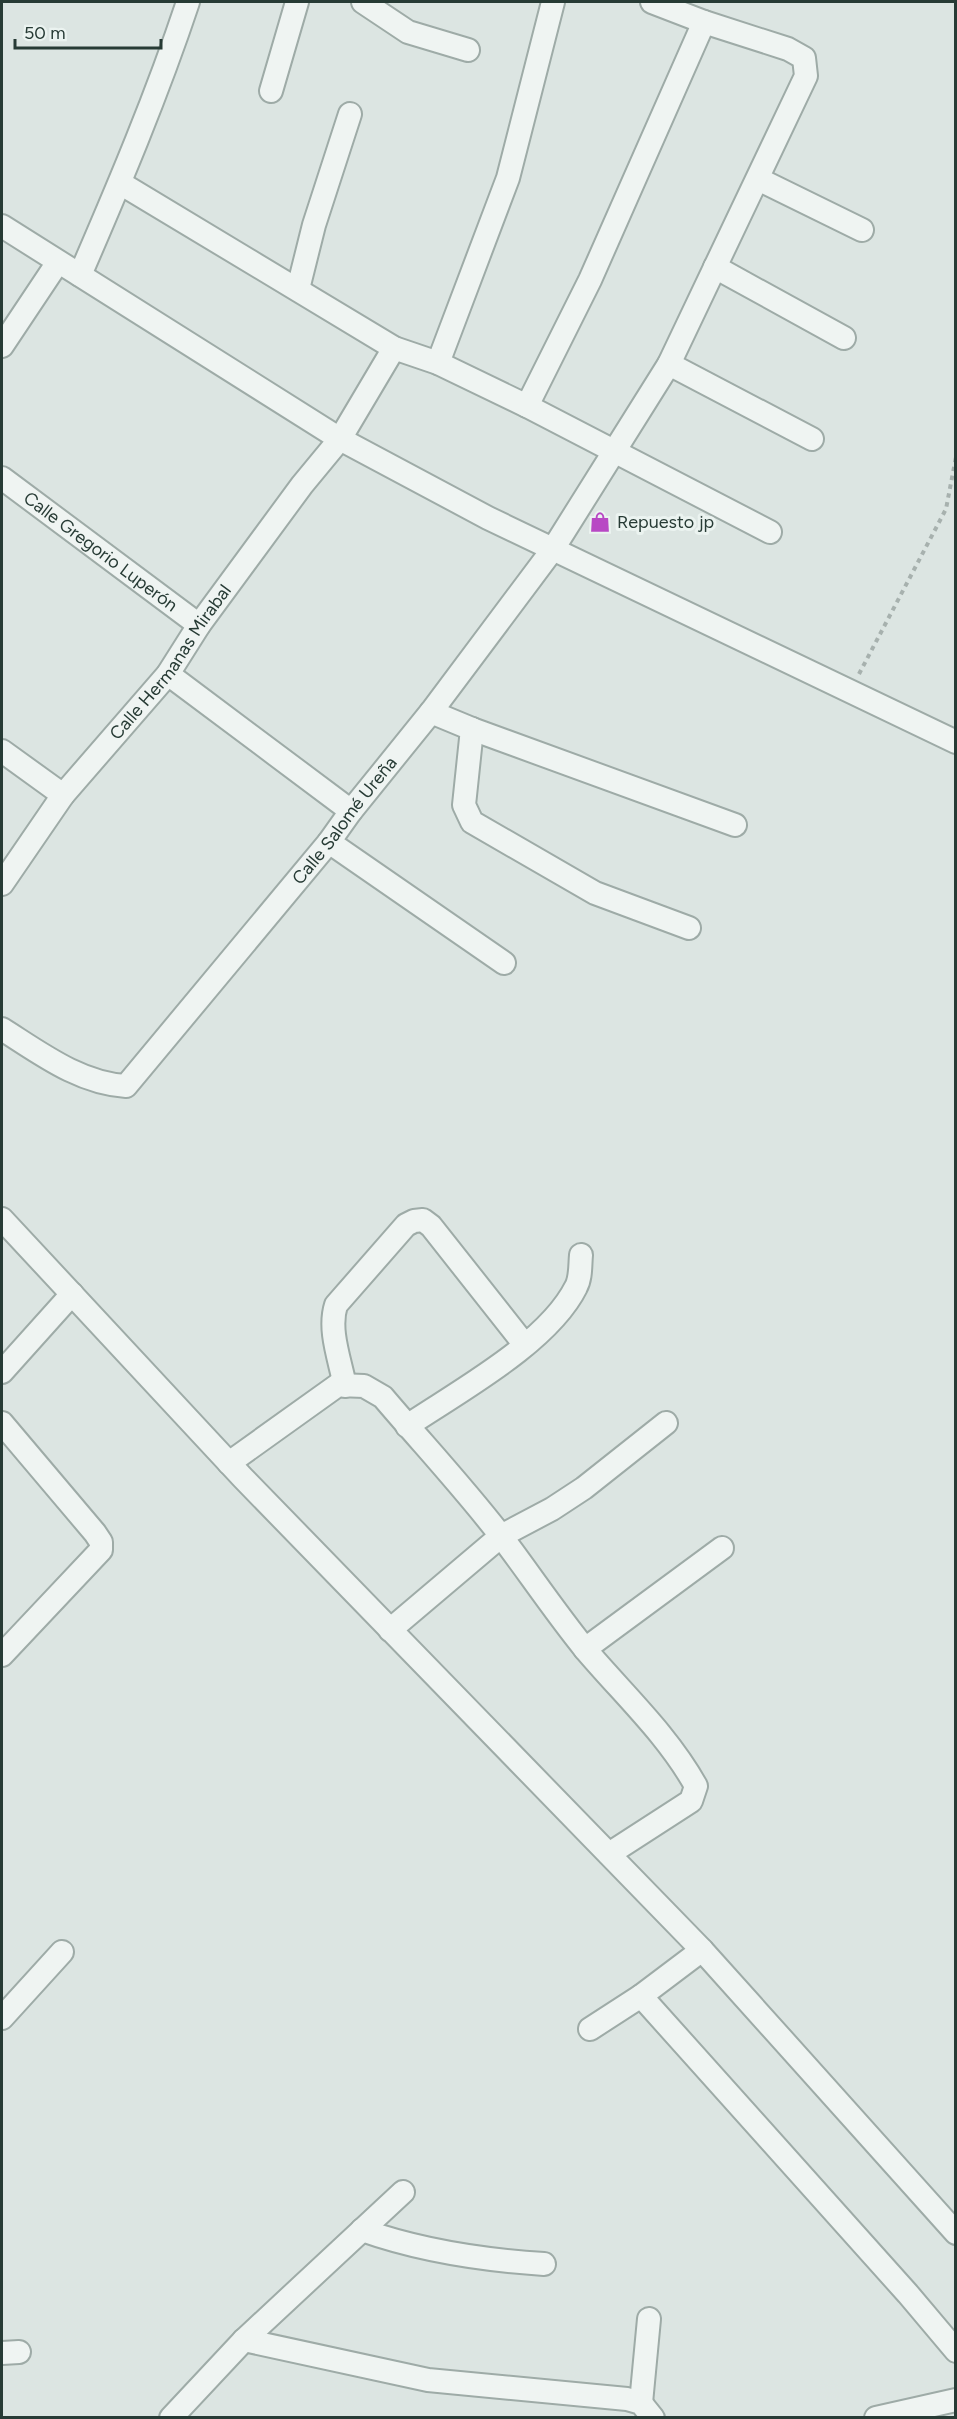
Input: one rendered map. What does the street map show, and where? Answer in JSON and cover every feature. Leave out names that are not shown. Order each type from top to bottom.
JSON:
[{"type":"street","points":[[80,275],[164,74],[188,2]]},
{"type":"street","points":[[271,91],[297,2]]},
{"type":"street","points":[[363,2],[408,32],[468,50]]},
{"type":"street","points":[[438,363],[508,178],[553,2]]},
{"type":"street","points":[[527,406],[590,280],[704,22],[652,2]]},
{"type":"street","name":"Calle Salomé Ureña","points":[[2,1029],[70,1071],[113,1085],[126,1086],[329,842],[351,811],[431,712],[553,549],[669,364],[806,76],[804,58],[788,49],[704,22]]},
{"type":"street","points":[[298,289],[314,225],[350,114]]},
{"type":"street","points":[[758,179],[862,230]]},
{"type":"street","points":[[120,183],[394,348],[438,363],[527,406],[770,532]]},
{"type":"street","points":[[2,226],[340,438],[488,518],[956,742]]},
{"type":"street","points":[[2,346],[58,262]]},
{"type":"street","points":[[715,267],[844,338]]},
{"type":"street","name":"Calle Hermanas Mirabal","points":[[2,884],[63,795],[168,674],[199,625],[302,485],[340,438],[394,348]]},
{"type":"street","points":[[669,364],[812,439]]},
{"type":"street","name":"Calle Gregorio Luperón","points":[[2,478],[199,625]]},
{"type":"street","points":[[168,674],[351,811]]},
{"type":"street","points":[[431,712],[735,825]]},
{"type":"street","points":[[472,729],[464,806],[472,822],[595,893],[689,928]]},
{"type":"street","points":[[2,751],[63,795]]},
{"type":"street","points":[[329,842],[504,963]]},
{"type":"street","points":[[2,1219],[229,1463],[702,1950],[956,2233]]},
{"type":"street","points":[[345,1386],[334,1336],[333,1314],[336,1305],[406,1225],[414,1221],[423,1220],[431,1226],[525,1345]]},
{"type":"street","points":[[407,1426],[525,1345],[565,1304],[578,1285],[581,1255]]},
{"type":"street","points":[[2,1372],[72,1294]]},
{"type":"street","points":[[229,1463],[338,1385],[364,1386],[383,1397],[501,1536],[522,1567],[585,1648],[682,1762],[696,1786],[692,1801],[609,1854]]},
{"type":"street","points":[[2,1423],[101,1542],[101,1550],[5,1644]]},
{"type":"street","points":[[390,1630],[501,1536],[552,1509],[584,1488],[666,1423]]},
{"type":"street","points":[[585,1648],[722,1548]]},
{"type":"street","points":[[590,2029],[641,1996],[702,1950]]},
{"type":"street","points":[[3,2013],[62,1952]]},
{"type":"street","points":[[641,1996],[908,2294],[956,2351]]},
{"type":"street","points":[[171,2418],[244,2340],[403,2192]]},
{"type":"street","points":[[362,2230],[393,2241],[481,2259],[544,2264]]},
{"type":"street","points":[[244,2340],[428,2380],[627,2399],[647,2410],[649,2319]]},
{"type":"street","points":[[876,2418],[956,2400]]},
{"type":"path","points":[[850,691],[946,509],[956,457]]},
{"type":"place","name":"Repuesto jp","points":[[600,522]]}]
